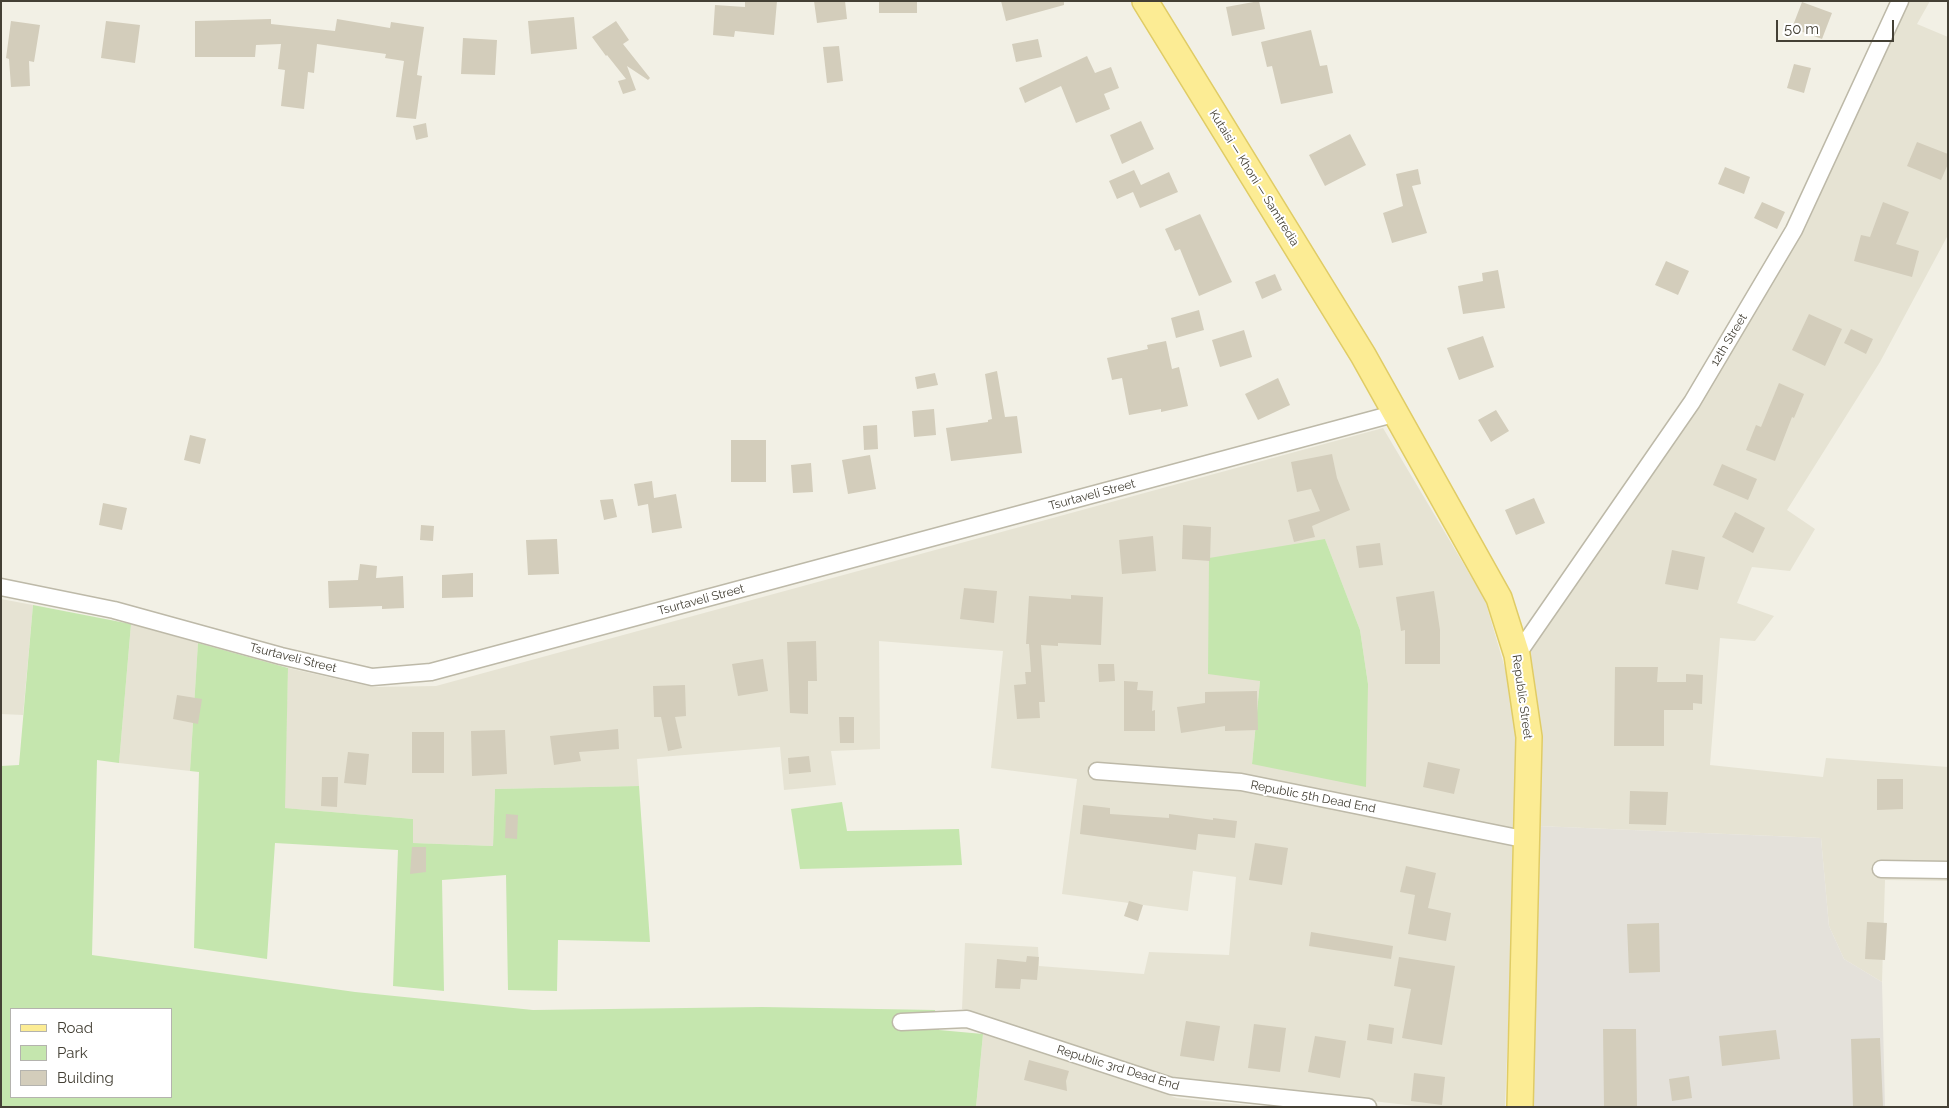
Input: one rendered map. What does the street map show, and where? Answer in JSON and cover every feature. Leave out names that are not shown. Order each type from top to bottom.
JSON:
[{"type":"main road","name":"Kutaisi — Khoni — Samtredia","points":[[1145,1],[1363,354]]},
{"type":"main road","name":"Republic Street","points":[[1363,354],[1499,598],[1517,655],[1529,737],[1528,840],[1520,1107]]},
{"type":"street","name":"12th Street","points":[[1517,655],[1692,402],[1794,230],[1900,1]]},
{"type":"street","name":"Tsurtaveli Street","points":[[1,587],[114,610],[281,656],[372,677],[431,672],[1396,413]]},
{"type":"street","name":"Republic 5th Dead End","points":[[1096,771],[1241,782],[1528,840]]},
{"type":"street","points":[[1881,869],[1948,870]]},
{"type":"street","name":"Republic 3rd Dead End","points":[[901,1022],[967,1019],[1171,1086],[1368,1107]]},
{"type":"shaded area","points":[[1907,1],[1930,1],[1917,24],[1948,37],[1948,235],[1880,362],[1787,510],[1815,529],[1790,571],[1752,567],[1737,603],[1774,616],[1755,641],[1720,638],[1710,765],[1823,777],[1826,758],[1948,767],[1948,881],[1885,880],[1882,982],[1844,959],[1829,926],[1821,838],[1538,826],[1541,756],[1537,700],[1525,655],[1694,412],[1805,229]]},
{"type":"shaded area","points":[[1383,428],[1485,600],[1509,682],[1523,745],[1511,955],[1505,1107],[1424,1107],[1165,1077],[962,1009],[965,943],[1038,947],[1039,966],[1144,974],[1149,952],[1229,955],[1236,877],[1193,871],[1188,911],[1062,894],[1077,779],[991,768],[1003,651],[879,641],[880,749],[831,751],[836,785],[784,790],[780,747],[637,759],[639,786],[495,789],[493,846],[413,843],[413,819],[284,808],[288,668],[373,687],[436,686]],"holes":[[[1325,539],[1360,630],[1368,684],[1252,764],[1260,681]]]},
{"type":"shaded area","points":[[1,599],[33,605],[23,715],[1,714]]},
{"type":"shaded area","points":[[131,624],[198,643],[190,771],[119,763]]},
{"type":"shaded area","points":[[1538,826],[1821,838],[1829,926],[1844,959],[1882,982],[1885,1107],[1528,1107]]},
{"type":"shaded area","points":[[983,1034],[1177,1098],[1267,1107],[976,1107]]},
{"type":"green space","points":[[1325,539],[1360,630],[1368,684],[1366,787],[1252,764],[1260,681],[1208,674],[1209,558]]},
{"type":"green space","points":[[33,605],[131,624],[119,763],[97,760],[92,955],[355,992],[533,1010],[762,1007],[935,1010],[939,1030],[983,1034],[976,1107],[1,1107],[1,766],[19,765]]},
{"type":"green space","points":[[198,643],[288,668],[285,808],[413,819],[413,843],[493,846],[495,789],[639,786],[650,942],[558,940],[557,991],[508,990],[506,875],[442,880],[444,991],[393,986],[398,850],[275,843],[267,959],[194,948],[199,772],[190,771]]},
{"type":"green space","points":[[842,802],[847,831],[959,829],[962,865],[800,869],[791,809]]},
{"type":"building","points":[[745,1],[777,1],[774,35],[735,31],[734,37],[713,35],[715,5],[745,7]]},
{"type":"building","points":[[814,1],[845,1],[847,19],[817,23]]},
{"type":"building","points":[[879,1],[917,1],[917,13],[879,13]]},
{"type":"building","points":[[1001,1],[1064,1],[1064,5],[1006,21]]},
{"type":"building","points":[[1259,1],[1265,29],[1232,36],[1226,7]]},
{"type":"building","points":[[1802,2],[1832,13],[1822,39],[1792,28]]},
{"type":"building","points":[[574,17],[577,49],[531,54],[528,21]]},
{"type":"building","points":[[271,19],[271,24],[335,31],[337,19],[390,28],[391,22],[424,27],[417,75],[422,76],[416,119],[396,117],[404,61],[385,58],[386,54],[317,44],[314,73],[308,72],[304,109],[281,106],[285,70],[278,69],[281,44],[256,45],[255,57],[195,57],[195,21]]},
{"type":"building","points":[[11,21],[40,25],[34,62],[29,61],[30,86],[11,87],[9,59],[6,58]]},
{"type":"building","points":[[106,21],[140,25],[135,63],[101,58]]},
{"type":"building","points":[[616,21],[629,40],[623,44],[650,78],[648,80],[627,66],[636,90],[623,94],[618,81],[626,79],[592,37]]},
{"type":"building","points":[[1311,30],[1320,66],[1327,65],[1333,93],[1281,104],[1272,66],[1267,67],[1261,42]]},
{"type":"building","points":[[463,38],[497,40],[495,75],[461,74]]},
{"type":"building","points":[[1038,39],[1042,57],[1016,62],[1012,44]]},
{"type":"building","points":[[839,46],[843,81],[827,83],[823,47]]},
{"type":"building","points":[[1087,56],[1095,73],[1111,67],[1119,88],[1104,94],[1110,109],[1076,123],[1061,86],[1025,103],[1019,88]]},
{"type":"building","points":[[1794,64],[1811,68],[1804,93],[1787,88]]},
{"type":"building","points":[[1141,121],[1154,149],[1122,164],[1110,135]]},
{"type":"building","points":[[426,123],[428,137],[416,140],[413,126]]},
{"type":"building","points":[[1350,134],[1366,165],[1325,186],[1309,155]]},
{"type":"building","points":[[1917,142],[1948,154],[1948,164],[1941,180],[1907,166]]},
{"type":"building","points":[[1725,167],[1750,177],[1744,194],[1718,184]]},
{"type":"building","points":[[1418,169],[1421,184],[1412,186],[1427,233],[1392,243],[1383,213],[1403,206],[1396,174]]},
{"type":"building","points":[[1134,170],[1141,185],[1169,172],[1178,192],[1140,208],[1133,192],[1117,199],[1109,181]]},
{"type":"building","points":[[1762,202],[1785,212],[1777,229],[1754,218]]},
{"type":"building","points":[[1883,202],[1909,212],[1896,244],[1919,251],[1912,277],[1854,261],[1861,235],[1870,237]]},
{"type":"building","points":[[1200,214],[1232,282],[1199,296],[1180,249],[1175,251],[1165,229]]},
{"type":"building","points":[[1666,261],[1689,271],[1678,295],[1655,285]]},
{"type":"building","points":[[1498,270],[1505,308],[1463,314],[1458,286],[1483,281],[1482,273]]},
{"type":"building","points":[[1275,274],[1282,290],[1262,299],[1255,282]]},
{"type":"building","points":[[1199,310],[1204,330],[1176,338],[1171,318]]},
{"type":"building","points":[[1809,314],[1842,329],[1825,366],[1792,350]]},
{"type":"building","points":[[1851,329],[1873,339],[1866,354],[1844,343]]},
{"type":"building","points":[[1244,330],[1252,357],[1220,367],[1212,340]]},
{"type":"building","points":[[1483,336],[1494,367],[1459,380],[1447,348]]},
{"type":"building","points":[[1166,341],[1172,369],[1179,367],[1188,406],[1161,412],[1161,409],[1129,415],[1122,378],[1112,380],[1107,358],[1148,349],[1147,345]]},
{"type":"building","points":[[997,371],[1005,417],[1017,416],[1022,453],[951,461],[946,428],[988,422],[988,420],[992,419],[985,374]]},
{"type":"building","points":[[935,373],[938,385],[917,389],[915,377]]},
{"type":"building","points":[[1278,378],[1290,405],[1258,420],[1245,394]]},
{"type":"building","points":[[1779,383],[1804,394],[1794,418],[1792,417],[1775,461],[1746,450],[1756,425],[1761,427]]},
{"type":"building","points":[[934,409],[936,435],[914,437],[912,411]]},
{"type":"building","points":[[1496,410],[1509,431],[1491,442],[1478,420]]},
{"type":"building","points":[[877,425],[878,449],[864,450],[863,426]]},
{"type":"building","points":[[190,435],[206,439],[200,464],[184,460]]},
{"type":"building","points":[[731,440],[766,440],[766,482],[731,482]]},
{"type":"building","points":[[1332,454],[1337,478],[1350,510],[1312,526],[1315,537],[1294,542],[1288,520],[1320,511],[1311,489],[1297,492],[1291,462]]},
{"type":"building","points":[[870,455],[876,489],[848,494],[842,460]]},
{"type":"building","points":[[811,463],[813,492],[793,493],[791,465]]},
{"type":"building","points":[[1722,464],[1757,479],[1748,500],[1713,485]]},
{"type":"building","points":[[652,481],[654,498],[676,494],[682,528],[652,533],[648,504],[638,506],[634,484]]},
{"type":"building","points":[[1534,498],[1545,523],[1516,535],[1505,510]]},
{"type":"building","points":[[613,499],[617,517],[604,520],[600,500]]},
{"type":"building","points":[[103,503],[127,508],[122,530],[99,525]]},
{"type":"building","points":[[1735,512],[1765,528],[1753,553],[1722,537]]},
{"type":"building","points":[[421,525],[434,526],[433,541],[420,540]]},
{"type":"building","points":[[1183,525],[1211,527],[1210,561],[1182,559]]},
{"type":"building","points":[[1153,536],[1156,571],[1122,574],[1119,540]]},
{"type":"building","points":[[557,539],[559,574],[528,575],[526,540]]},
{"type":"building","points":[[1380,543],[1383,565],[1359,568],[1356,546]]},
{"type":"building","points":[[1672,550],[1705,557],[1698,590],[1665,584]]},
{"type":"building","points":[[360,564],[377,566],[376,578],[403,576],[404,608],[382,609],[382,606],[329,608],[328,581],[358,580]]},
{"type":"building","points":[[473,573],[473,597],[442,598],[442,575]]},
{"type":"building","points":[[964,588],[997,591],[994,623],[960,619]]},
{"type":"building","points":[[1434,591],[1440,630],[1440,664],[1405,664],[1405,630],[1401,631],[1396,597]]},
{"type":"building","points":[[1071,595],[1103,597],[1101,645],[1058,643],[1058,646],[1041,645],[1045,702],[1039,702],[1040,718],[1017,719],[1014,685],[1026,684],[1025,672],[1031,672],[1029,644],[1026,644],[1029,596],[1071,599]]},
{"type":"building","points":[[816,641],[817,681],[808,681],[808,714],[790,713],[787,642]]},
{"type":"building","points":[[763,659],[768,691],[738,696],[732,664]]},
{"type":"building","points":[[1098,664],[1114,664],[1115,681],[1099,682]]},
{"type":"building","points":[[1615,667],[1658,667],[1657,682],[1686,682],[1686,674],[1703,675],[1702,704],[1693,703],[1693,710],[1664,710],[1664,746],[1614,746]]},
{"type":"building","points":[[1124,681],[1138,682],[1137,690],[1153,691],[1152,711],[1155,710],[1155,731],[1124,731]]},
{"type":"building","points":[[685,685],[686,716],[675,717],[682,748],[668,751],[661,717],[654,717],[653,686]]},
{"type":"building","points":[[1257,691],[1258,730],[1225,731],[1225,726],[1181,733],[1177,707],[1205,703],[1205,692]]},
{"type":"building","points":[[177,695],[202,699],[198,724],[173,719]]},
{"type":"building","points":[[839,717],[854,717],[854,743],[840,743]]},
{"type":"building","points":[[618,729],[619,749],[579,752],[581,761],[554,765],[550,736]]},
{"type":"building","points":[[505,730],[507,774],[472,776],[471,731]]},
{"type":"building","points":[[412,732],[444,732],[444,773],[412,773]]},
{"type":"building","points":[[348,752],[369,754],[366,785],[344,783]]},
{"type":"building","points":[[809,756],[811,772],[789,774],[788,758]]},
{"type":"building","points":[[1428,762],[1460,769],[1454,794],[1423,787]]},
{"type":"building","points":[[322,777],[338,777],[337,807],[321,806]]},
{"type":"building","points":[[1877,779],[1903,779],[1903,809],[1877,810]]},
{"type":"building","points":[[1630,791],[1668,792],[1666,825],[1629,824]]},
{"type":"building","points":[[1083,805],[1110,808],[1110,814],[1169,818],[1169,814],[1237,821],[1235,838],[1198,834],[1196,850],[1080,834]]},
{"type":"building","points":[[506,814],[518,815],[517,839],[505,838]]},
{"type":"building","points":[[1255,843],[1288,848],[1282,885],[1249,880]]},
{"type":"building","points":[[412,847],[426,847],[426,872],[410,874]]},
{"type":"building","points":[[1406,866],[1436,873],[1428,908],[1451,913],[1446,941],[1408,934],[1415,895],[1400,892]]},
{"type":"building","points":[[1129,901],[1143,905],[1138,921],[1124,916]]},
{"type":"building","points":[[1867,922],[1887,923],[1885,960],[1865,959]]},
{"type":"building","points":[[1659,923],[1660,972],[1629,973],[1627,924]]},
{"type":"building","points":[[1311,932],[1393,946],[1391,959],[1309,946]]},
{"type":"building","points":[[1027,956],[1039,957],[1037,980],[1021,979],[1020,989],[995,988],[997,959],[1026,962]]},
{"type":"building","points":[[1399,957],[1455,966],[1442,1045],[1402,1038],[1411,989],[1394,986]]},
{"type":"building","points":[[1186,1021],[1220,1026],[1214,1061],[1180,1056]]},
{"type":"building","points":[[1254,1024],[1286,1028],[1280,1072],[1248,1068]]},
{"type":"building","points":[[1369,1024],[1394,1028],[1392,1044],[1367,1040]]},
{"type":"building","points":[[1603,1029],[1636,1029],[1637,1107],[1604,1107]]},
{"type":"building","points":[[1776,1030],[1780,1059],[1722,1066],[1719,1036]]},
{"type":"building","points":[[1315,1036],[1346,1041],[1340,1078],[1308,1072]]},
{"type":"building","points":[[1880,1038],[1883,1107],[1853,1107],[1851,1039]]},
{"type":"building","points":[[1029,1060],[1069,1071],[1066,1081],[1067,1091],[1024,1080]]},
{"type":"building","points":[[1414,1073],[1445,1077],[1442,1105],[1411,1101]]},
{"type":"building","points":[[1689,1076],[1692,1098],[1672,1101],[1669,1079]]}]
